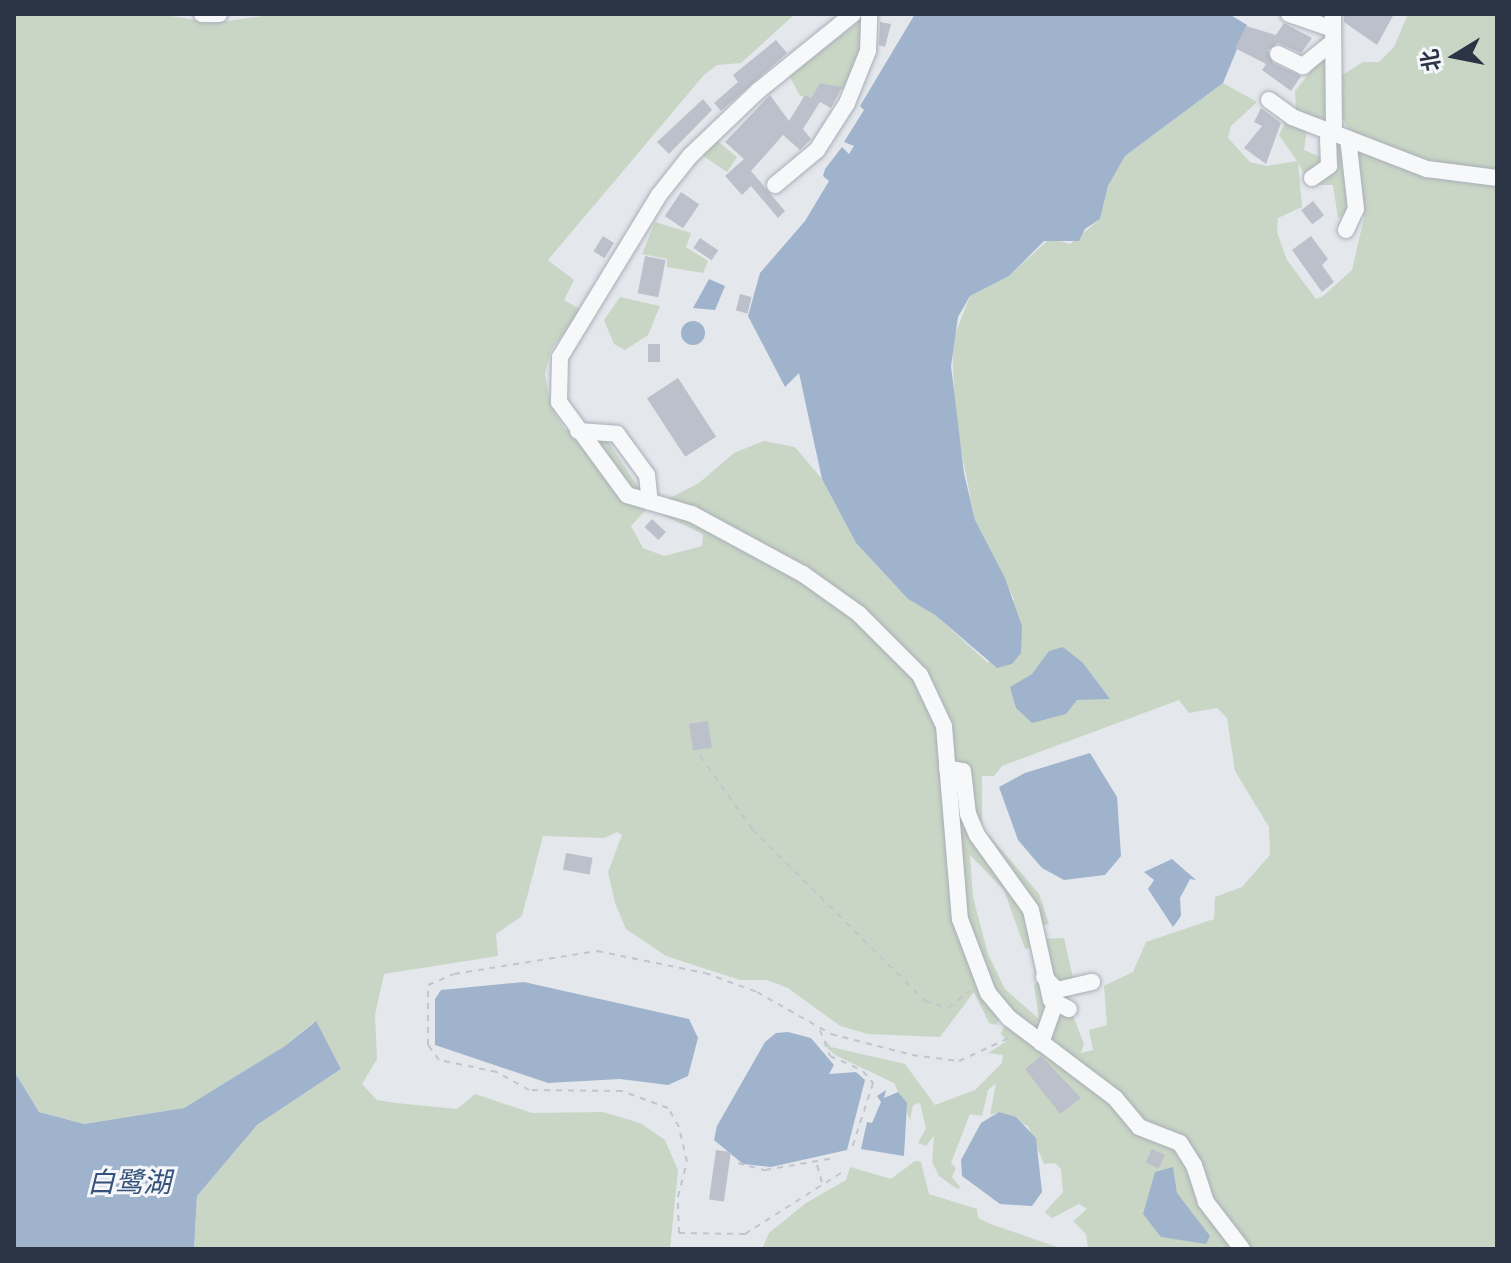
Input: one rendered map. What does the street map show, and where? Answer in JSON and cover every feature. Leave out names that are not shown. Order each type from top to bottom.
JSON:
[{"type":"street","points":[[202,14],[219,14]]},
{"type":"street","points":[[853,14],[747,101],[690,156],[659,195],[560,357],[559,402],[627,495],[692,514],[803,574],[859,614],[928,687],[944,726],[960,919],[981,979],[1023,1029],[1115,1098],[1139,1127],[1180,1143],[1194,1165],[1206,1202],[1242,1249]]},
{"type":"street","points":[[775,185],[817,150],[847,103],[868,51],[869,14]]},
{"type":"street","points":[[1289,14],[1326,31]]},
{"type":"street","points":[[1278,54],[1303,66],[1326,31]]},
{"type":"street","points":[[1326,31],[1337,134],[1356,209],[1346,230]]},
{"type":"street","points":[[1269,100],[1292,117],[1427,169],[1497,178]]},
{"type":"street","points":[[1312,178],[1329,166],[1337,134]]},
{"type":"street","points":[[578,431],[617,434],[647,475],[650,502]]},
{"type":"street","points":[[947,768],[963,771],[968,814],[977,835],[1031,910],[1044,977],[1062,1007],[1041,1043]]},
{"type":"street","points":[[1044,977],[1057,990],[1092,982]]},
{"type":"path","points":[[700,756],[752,829],[925,1001],[948,1008],[981,979]]},
{"type":"path","points":[[841,1173],[745,1234],[679,1233],[678,1197],[687,1162],[679,1127],[668,1108],[622,1091],[529,1090],[497,1072],[439,1060],[428,1045],[425,991],[438,978],[567,952],[597,951],[705,973],[757,992],[820,1029],[898,1052],[959,1061],[1023,1029]]},
{"type":"path","points":[[820,1029],[825,1052],[863,1071],[873,1083],[852,1148]]},
{"type":"path","points":[[738,1163],[765,1170],[834,1158]]},
{"type":"path","points":[[816,1163],[822,1183]]},
{"type":"green space","points":[[14,14],[160,14],[212,23],[278,14],[795,14],[741,63],[717,65],[704,75],[548,260],[574,280],[564,300],[581,310],[551,350],[545,374],[551,406],[564,428],[575,436],[607,440],[638,487],[668,499],[699,483],[734,453],[764,441],[795,447],[822,479],[856,543],[908,599],[935,615],[988,663],[1014,599],[975,520],[955,420],[952,342],[970,296],[1009,276],[1050,238],[1070,244],[1100,219],[1108,186],[1125,156],[1223,83],[1257,102],[1231,126],[1228,138],[1250,162],[1267,166],[1297,161],[1279,135],[1286,120],[1307,128],[1304,150],[1326,159],[1304,174],[1298,163],[1302,207],[1278,218],[1277,232],[1287,260],[1316,299],[1323,296],[1352,270],[1364,218],[1351,134],[1341,116],[1316,119],[1296,110],[1295,91],[1321,59],[1344,74],[1363,62],[1379,62],[1394,47],[1408,14],[1497,14],[1497,1249],[1088,1249],[1086,1234],[1073,1221],[1087,1209],[1079,1204],[1052,1218],[1045,1212],[1063,1192],[1061,1169],[1055,1163],[1044,1164],[1028,1126],[999,1112],[990,1115],[996,1083],[988,1090],[982,1116],[970,1114],[951,1163],[956,1168],[952,1177],[961,1188],[957,1189],[939,1176],[932,1162],[934,1136],[926,1146],[918,1143],[926,1128],[920,1103],[913,1105],[910,1120],[894,1083],[837,1056],[828,1049],[824,1039],[831,1047],[905,1064],[935,1105],[975,1090],[1002,1063],[1003,1055],[988,1053],[1007,1041],[1001,1034],[1005,1023],[1000,1018],[996,1025],[989,1023],[974,992],[940,1037],[868,1034],[840,1026],[788,988],[767,980],[740,980],[666,956],[626,929],[615,903],[608,872],[622,835],[617,832],[604,838],[543,836],[522,916],[496,934],[498,956],[384,974],[375,1015],[377,1059],[362,1084],[377,1100],[396,1103],[457,1109],[475,1094],[532,1113],[603,1112],[640,1123],[665,1140],[678,1170],[670,1249],[194,1249],[197,1196],[257,1125],[341,1069],[315,1021],[285,1046],[184,1108],[84,1124],[39,1112],[14,1071]],"holes":[[[648,508],[703,534],[702,546],[664,556],[643,548],[631,526]],[[1179,700],[1189,713],[1217,708],[1227,718],[1235,771],[1269,827],[1270,855],[1242,887],[1215,897],[1214,919],[1146,942],[1133,972],[1104,986],[1107,1025],[1089,1030],[1093,1050],[1081,1053],[1084,1044],[1068,1003],[1066,984],[1074,982],[1064,938],[1040,939],[1039,981],[1034,985],[1039,1019],[1005,989],[988,954],[973,897],[970,855],[1004,890],[1025,949],[1033,947],[1029,928],[1049,924],[1039,894],[982,827],[982,776],[994,776],[1002,766]]]},
{"type":"green space","points":[[861,20],[867,28],[849,91],[820,83],[811,98],[800,96],[789,75]]},
{"type":"green space","points":[[716,140],[737,157],[727,172],[702,155]]},
{"type":"green space","points":[[1329,140],[1344,143],[1348,212],[1338,218],[1333,185],[1314,185],[1332,171]]},
{"type":"green space","points":[[655,222],[691,233],[686,247],[708,261],[703,273],[667,267],[667,259],[642,254]]},
{"type":"green space","points":[[620,297],[660,306],[648,335],[625,350],[614,344],[604,320]]},
{"type":"green space","points":[[915,1161],[921,1162],[929,1194],[977,1209],[978,1218],[988,1223],[1063,1249],[762,1249],[769,1233],[806,1203],[846,1180],[850,1167],[891,1179]]},
{"type":"water","points":[[915,14],[1229,14],[1247,25],[1223,83],[1125,156],[1108,186],[1100,219],[1085,229],[1079,241],[1044,241],[1009,276],[970,296],[958,317],[951,366],[964,473],[975,520],[1005,578],[1022,626],[1021,653],[1012,664],[997,668],[935,615],[908,599],[856,543],[822,479],[799,373],[785,387],[748,316],[760,273],[805,221],[829,181],[823,176],[825,169],[842,147],[849,154],[854,146],[844,142],[864,110],[860,106]]},
{"type":"water","points":[[709,279],[725,286],[715,310],[693,308]]},
{"type":"water","points":[[693,321],[702,324],[705,333],[702,342],[693,345],[684,342],[681,333],[684,324]]},
{"type":"water","points":[[1063,647],[1083,663],[1110,699],[1077,700],[1066,714],[1032,723],[1016,708],[1010,687],[1032,674],[1049,651]]},
{"type":"water","points":[[1090,753],[1117,797],[1121,856],[1105,875],[1064,880],[1042,868],[1018,840],[999,787],[1025,773]]},
{"type":"water","points":[[1172,859],[1196,880],[1190,879],[1180,898],[1181,916],[1173,927],[1148,889],[1154,880],[1144,872]]},
{"type":"water","points":[[524,982],[689,1019],[698,1038],[688,1076],[668,1085],[620,1079],[548,1083],[435,1045],[435,999],[441,990]]},
{"type":"water","name":"白鹭湖","points":[[316,1021],[341,1069],[257,1125],[197,1196],[194,1249],[14,1249],[14,1071],[39,1112],[84,1124],[184,1108],[285,1046]]},
{"type":"water","points":[[788,1032],[811,1038],[834,1065],[829,1074],[856,1072],[865,1080],[847,1150],[771,1167],[743,1164],[714,1140],[717,1126],[765,1042],[776,1033]]},
{"type":"water","points":[[886,1090],[884,1098],[898,1092],[907,1103],[904,1156],[861,1149],[867,1122],[872,1123],[881,1102],[877,1096]]},
{"type":"water","points":[[999,1112],[1016,1117],[1036,1138],[1042,1192],[1032,1206],[1000,1204],[962,1176],[961,1160],[981,1123]]},
{"type":"water","points":[[1173,1167],[1177,1193],[1210,1236],[1206,1244],[1161,1237],[1143,1214],[1155,1172]]},
{"type":"building","points":[[1344,14],[1394,14],[1377,45],[1344,22]]},
{"type":"building","points":[[880,22],[891,24],[885,47],[879,45]]},
{"type":"building","points":[[1284,23],[1312,38],[1301,53],[1278,43],[1268,50],[1273,63],[1301,76],[1291,91],[1262,70],[1266,64],[1235,48],[1246,26],[1276,35]]},
{"type":"building","points":[[776,40],[787,53],[721,111],[714,103],[738,82],[733,75]]},
{"type":"building","points":[[820,83],[842,87],[831,108],[820,102],[803,129],[811,139],[800,150],[783,135],[751,171],[785,211],[778,218],[751,186],[742,195],[725,176],[744,159],[725,142],[770,95],[789,121],[805,95],[811,98]]},
{"type":"building","points":[[703,99],[712,110],[669,154],[657,142]]},
{"type":"building","points":[[1261,108],[1281,123],[1266,164],[1244,148],[1262,126],[1254,122]]},
{"type":"building","points":[[681,192],[699,204],[683,228],[665,216]]},
{"type":"building","points":[[1313,201],[1324,215],[1312,224],[1301,210]]},
{"type":"building","points":[[603,236],[614,243],[604,258],[593,251]]},
{"type":"building","points":[[1311,236],[1328,259],[1322,265],[1334,282],[1322,292],[1292,250]]},
{"type":"building","points":[[700,238],[718,250],[712,260],[693,248]]},
{"type":"building","points":[[645,256],[666,260],[658,297],[638,293]]},
{"type":"building","points":[[740,294],[752,297],[748,313],[736,310]]},
{"type":"building","points":[[648,344],[660,344],[660,362],[648,362]]},
{"type":"building","points":[[678,378],[716,437],[685,457],[647,398]]},
{"type":"building","points":[[652,519],[666,532],[658,540],[644,527]]},
{"type":"building","points":[[708,721],[712,748],[693,750],[689,724]]},
{"type":"building","points":[[566,853],[593,858],[590,874],[563,870]]},
{"type":"building","points":[[1041,1056],[1081,1098],[1060,1114],[1025,1069]]},
{"type":"building","points":[[1152,1149],[1165,1155],[1158,1169],[1146,1163]]},
{"type":"building","points":[[716,1150],[731,1152],[724,1202],[709,1200]]}]
